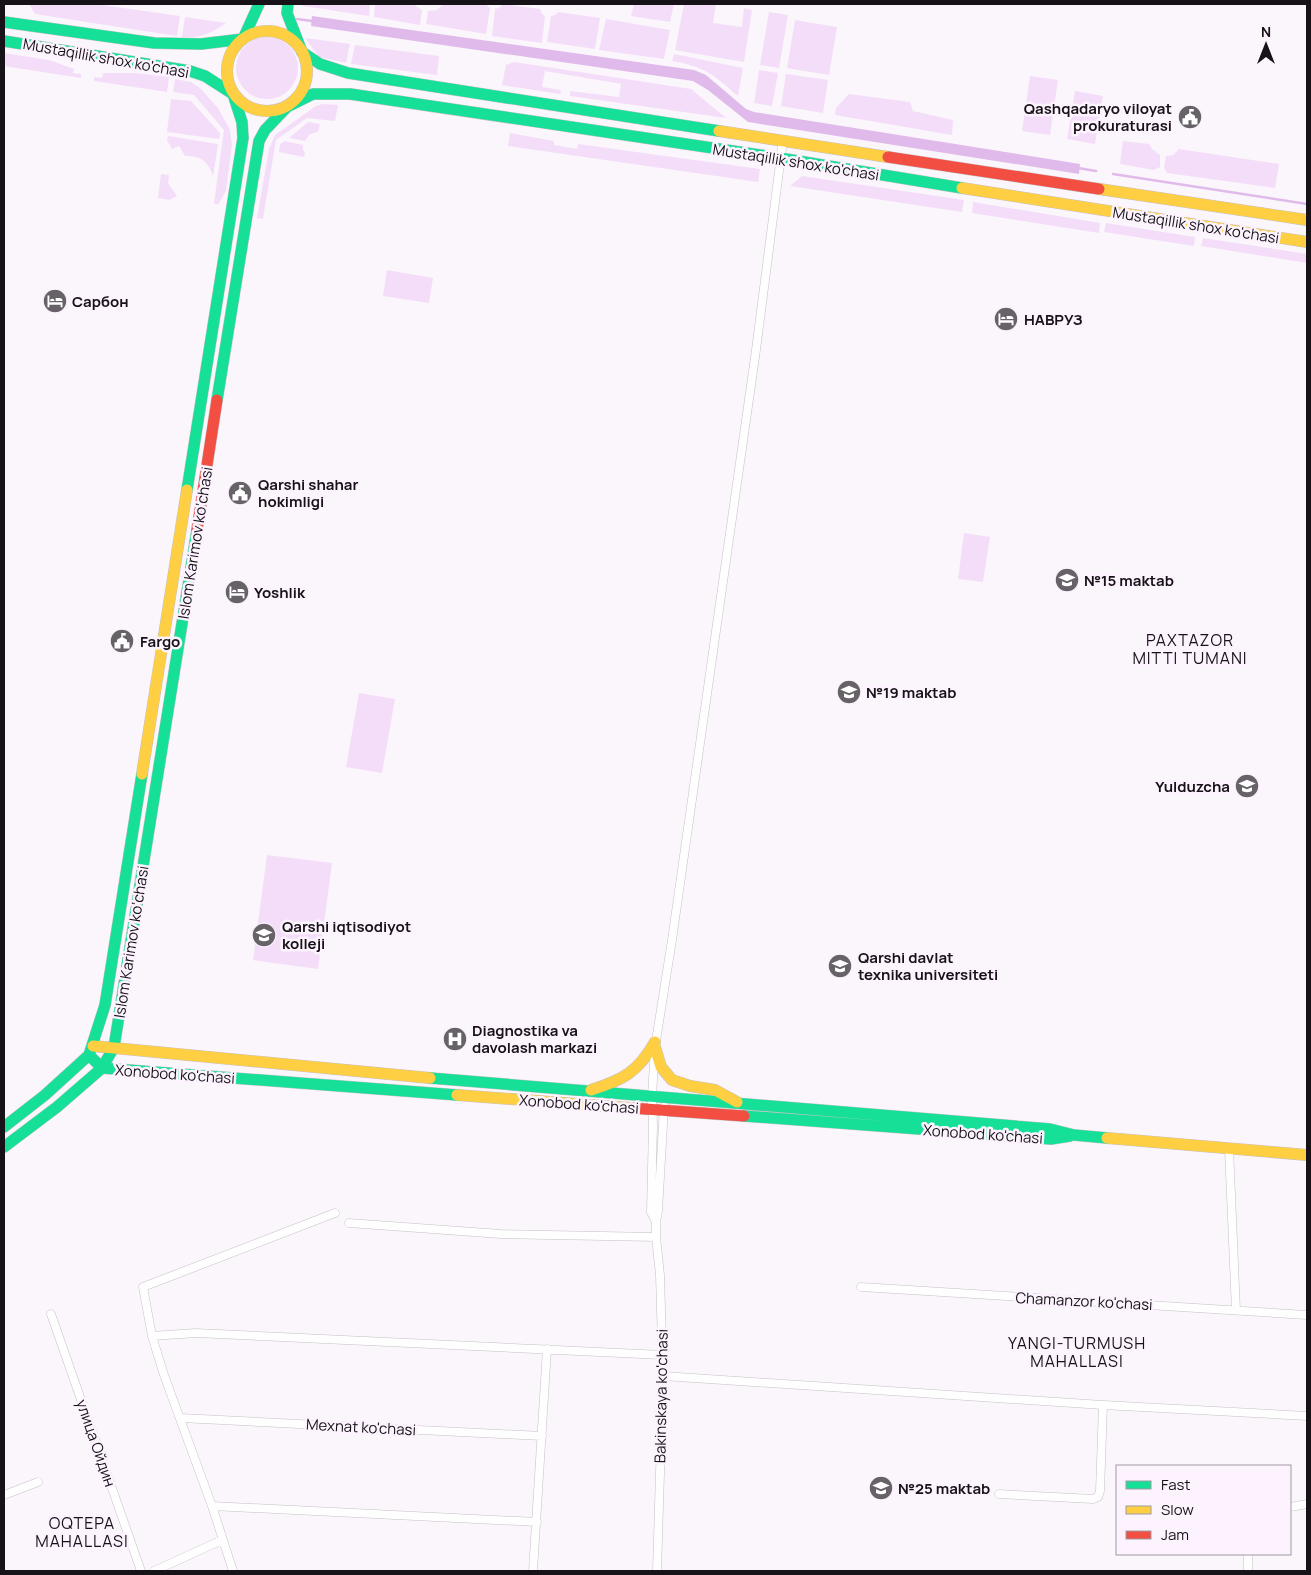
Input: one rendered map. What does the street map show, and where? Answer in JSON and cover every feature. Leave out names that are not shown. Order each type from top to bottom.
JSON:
[{"type":"main road","points":[[243,39],[260,4]]},
{"type":"main road","points":[[288,4],[287,13],[302,52],[306,64],[307,76],[304,88],[296,99],[286,106],[269,111],[252,109],[241,103],[233,94],[227,77],[228,58],[234,47],[243,39],[255,33],[268,31],[282,34],[294,41],[302,52]]},
{"type":"main road","name":"Mustaqillik shox ko'chasi","points":[[4,22],[162,43],[201,44],[243,39]]},
{"type":"main road","name":"Mustaqillik shox ko'chasi","points":[[4,41],[190,71],[205,76],[233,94]]},
{"type":"main road","name":"Mustaqillik shox ko'chasi","points":[[302,52],[320,64],[348,73],[1307,220]]},
{"type":"main road","name":"Islom Karimov ko‘chasi","points":[[91,1051],[105,1006],[243,138],[242,122],[233,94]]},
{"type":"main road","name":"Mustaqillik shox ko'chasi","points":[[286,106],[313,94],[350,94],[780,158],[1307,242]]},
{"type":"main road","name":"Islom Karimov ko‘chasi","points":[[4,1147],[57,1107],[102,1068],[114,1047],[259,141],[265,130],[286,106]]},
{"type":"main road","points":[[586,1091],[620,1080],[634,1072],[656,1044]]},
{"type":"main road","points":[[656,1044],[661,1066],[672,1080],[690,1086],[716,1090],[740,1104]]},
{"type":"main road","name":"Xonobod ko'chasi","points":[[1074,1136],[1051,1139],[102,1068],[91,1051],[114,1047],[415,1077],[1050,1129],[1074,1136],[1307,1155]]},
{"type":"main road","points":[[4,1127],[44,1096],[91,1051]]},
{"type":"street","points":[[658,1110],[652,1096],[656,1044],[756,350],[783,140]]},
{"type":"street","name":"Bakinskaya ko'chasi","points":[[656,1222],[651,1212],[658,1110],[664,1097]]},
{"type":"street","name":"Bakinskaya ko'chasi","points":[[657,1571],[664,1376],[660,1275],[656,1237],[658,1211],[658,1110]]},
{"type":"street","points":[[1229,1149],[1236,1310]]},
{"type":"street","points":[[233,1571],[212,1506],[164,1375],[152,1336],[143,1287],[336,1213]]},
{"type":"street","points":[[349,1223],[501,1234],[656,1237]]},
{"type":"street","name":"Chamanzor ko'chasi","points":[[861,1288],[1307,1315]]},
{"type":"street","name":"улица Ойдин","points":[[51,1314],[141,1571]]},
{"type":"street","points":[[152,1336],[196,1333],[663,1354]]},
{"type":"street","points":[[533,1571],[547,1349]]},
{"type":"street","points":[[664,1376],[1104,1405],[1307,1416]]},
{"type":"street","points":[[999,1494],[1092,1499],[1098,1497],[1100,1491],[1104,1405]]},
{"type":"street","name":"Mexnat ko'chasi","points":[[181,1418],[542,1436]]},
{"type":"street","points":[[4,1495],[38,1482]]},
{"type":"street","points":[[1291,1507],[1307,1504]]},
{"type":"street","points":[[212,1506],[536,1522]]},
{"type":"street","points":[[154,1571],[222,1540]]},
{"type":"street","points":[[1248,1555],[1248,1571]]},
{"type":"shaded area","points":[[29,4],[95,4],[180,16],[177,36],[35,14]]},
{"type":"shaded area","points":[[303,4],[370,4],[369,16],[303,6]]},
{"type":"shaded area","points":[[375,4],[413,4],[422,10],[420,25],[374,17]]},
{"type":"shaded area","points":[[443,4],[485,4],[490,8],[486,34],[426,24],[428,11],[437,10]]},
{"type":"shaded area","points":[[503,4],[540,9],[545,16],[542,43],[492,36],[495,9]]},
{"type":"shaded area","points":[[634,4],[674,4],[670,22],[631,16]]},
{"type":"shaded area","points":[[684,4],[716,4],[713,23],[742,27],[744,8],[752,10],[744,62],[675,50]]},
{"type":"shaded area","points":[[558,12],[600,18],[595,49],[547,42],[551,16]]},
{"type":"shaded area","points":[[769,12],[788,15],[779,68],[760,65]]},
{"type":"shaded area","points":[[312,16],[694,70],[706,75],[746,109],[754,112],[1080,164],[1079,174],[748,122],[708,90],[693,81],[311,26]]},
{"type":"shaded area","points":[[185,17],[226,23],[205,34],[195,37],[182,37]]},
{"type":"shaded area","points":[[606,19],[670,30],[664,59],[599,50]]},
{"type":"shaded area","points":[[795,20],[837,27],[829,75],[787,68]]},
{"type":"shaded area","points":[[261,37],[273,37],[289,46],[296,56],[298,68],[296,80],[289,90],[273,99],[261,99],[250,94],[241,85],[236,74],[236,62],[241,51],[250,42]]},
{"type":"shaded area","points":[[305,38],[350,44],[346,63],[319,57]]},
{"type":"shaded area","points":[[355,45],[439,56],[437,75],[351,64]]},
{"type":"shaded area","points":[[4,53],[49,60],[74,69],[73,73],[81,74],[81,78],[4,66]]},
{"type":"shaded area","points":[[674,54],[743,68],[738,96],[701,69],[672,61]]},
{"type":"shaded area","points":[[514,62],[691,89],[726,118],[570,96],[570,91],[619,97],[621,84],[545,71],[542,87],[561,90],[560,94],[502,85],[506,65]]},
{"type":"shaded area","points":[[759,70],[778,73],[772,106],[754,103]]},
{"type":"shaded area","points":[[103,73],[134,73],[169,77],[167,92],[94,81],[94,77],[102,78]]},
{"type":"shaded area","points":[[786,74],[828,80],[823,113],[781,106]]},
{"type":"shaded area","points":[[1030,76],[1058,80],[1050,135],[1022,131]]},
{"type":"shaded area","points":[[175,79],[191,82],[200,88],[218,108],[230,130],[232,145],[226,191],[218,205],[214,203],[224,130],[194,95],[173,92]]},
{"type":"shaded area","points":[[1075,91],[1103,96],[1095,144],[1067,139]]},
{"type":"shaded area","points":[[849,94],[910,102],[913,111],[953,120],[952,135],[835,115],[836,108]]},
{"type":"shaded area","points":[[171,99],[191,101],[220,133],[219,139],[167,132]]},
{"type":"shaded area","points":[[322,104],[338,105],[335,121],[307,118],[276,140],[263,219],[257,218],[269,149],[275,135],[316,106]]},
{"type":"shaded area","points":[[308,122],[320,124],[318,132],[310,134],[305,141],[289,138]]},
{"type":"shaded area","points":[[510,133],[554,141],[554,145],[577,149],[578,144],[760,169],[758,182],[508,146]]},
{"type":"shaded area","points":[[168,136],[218,144],[213,176],[209,166],[203,160],[185,156],[179,146],[172,149],[167,140]]},
{"type":"shaded area","points":[[285,141],[303,145],[304,157],[279,152],[280,144]]},
{"type":"shaded area","points":[[1123,141],[1149,144],[1160,155],[1160,167],[1154,170],[1120,164]]},
{"type":"shaded area","points":[[1179,149],[1279,164],[1275,188],[1167,173],[1164,168],[1166,156],[1173,155]]},
{"type":"shaded area","points":[[161,174],[169,175],[168,183],[177,196],[169,200],[158,198]]},
{"type":"shaded area","points":[[802,176],[964,200],[962,212],[790,186]]},
{"type":"shaded area","points":[[973,202],[1100,223],[1099,233],[972,213]]},
{"type":"shaded area","points":[[1106,223],[1195,237],[1194,246],[1104,232]]},
{"type":"shaded area","points":[[1203,238],[1307,254],[1307,263],[1201,246]]},
{"type":"shaded area","points":[[387,270],[433,278],[429,303],[383,296]]},
{"type":"shaded area","points":[[964,533],[990,537],[983,582],[958,579]]},
{"type":"shaded area","points":[[359,693],[395,699],[382,773],[346,767]]},
{"type":"shaded area","points":[[267,855],[332,863],[318,969],[253,960]]},
{"type":"waterway","points":[[297,19],[312,21]]},
{"type":"waterway","points":[[1078,168],[1096,171]]},
{"type":"waterway","points":[[1113,174],[1307,204]]},
{"type":"traffic: fast","points":[[4,22],[154,43],[201,44],[243,39],[259,4]]},
{"type":"traffic: fast","points":[[288,4],[287,13],[302,52],[320,64],[348,73],[719,131]]},
{"type":"traffic: fast","points":[[4,41],[190,71],[205,76],[233,94]]},
{"type":"traffic: fast","points":[[187,490],[243,138],[242,122],[233,94]]},
{"type":"traffic: fast","points":[[287,107],[313,94],[350,94],[780,158],[962,188]]},
{"type":"traffic: fast","points":[[217,400],[259,141],[265,130],[287,107]]},
{"type":"traffic: fast","points":[[4,1147],[57,1107],[102,1068],[114,1047],[197,530]]},
{"type":"traffic: fast","points":[[4,1127],[45,1095],[89,1055],[105,1005],[142,774]]},
{"type":"traffic: fast","points":[[89,1055],[102,1068],[457,1095]]},
{"type":"traffic: fast","points":[[430,1078],[1050,1129],[1074,1135],[1107,1138]]},
{"type":"traffic: fast","points":[[744,1116],[1051,1139],[1070,1136]]},
{"type":"traffic: slow","points":[[267,31],[282,34],[295,43],[304,56],[307,71],[304,86],[295,99],[282,108],[267,111],[252,108],[239,99],[230,86],[227,71],[230,56],[239,43],[252,34],[267,31]]},
{"type":"traffic: slow","points":[[719,131],[888,157]]},
{"type":"traffic: slow","points":[[962,188],[1307,242]]},
{"type":"traffic: slow","points":[[1099,189],[1307,220]]},
{"type":"traffic: slow","points":[[142,774],[187,490]]},
{"type":"traffic: slow","points":[[591,1090],[629,1074],[642,1061],[655,1042]]},
{"type":"traffic: slow","points":[[93,1046],[430,1078]]},
{"type":"traffic: slow","points":[[655,1047],[661,1067],[672,1080],[690,1086],[715,1090],[737,1102]]},
{"type":"traffic: slow","points":[[457,1095],[631,1108]]},
{"type":"traffic: slow","points":[[1107,1138],[1307,1155]]},
{"type":"traffic: jam","points":[[888,157],[1099,189]]},
{"type":"traffic: jam","points":[[197,530],[217,400]]},
{"type":"traffic: jam","points":[[631,1108],[744,1116]]},
{"type":"place","name":"Qashqadaryo viloyat prokuraturasi","points":[[1190,117]]},
{"type":"place","name":"Сарбон","points":[[55,301]]},
{"type":"place","name":"НАВРУЗ","points":[[1006,319]]},
{"type":"place","name":"Qarshi shahar hokimligi","points":[[240,493]]},
{"type":"place","name":"№15 maktab","points":[[1067,580]]},
{"type":"place","name":"Yoshlik","points":[[237,592]]},
{"type":"place","name":"Fargo","points":[[122,641]]},
{"type":"place","name":"№19 maktab","points":[[849,692]]},
{"type":"place","name":"Yulduzcha","points":[[1247,786]]},
{"type":"place","name":"Qarshi iqtisodiyot kolleji","points":[[264,935]]},
{"type":"place","name":"Qarshi davlat texnika universiteti","points":[[840,966]]},
{"type":"place","name":"Diagnostika va davolash markazi","points":[[455,1039]]},
{"type":"place","name":"№25 maktab","points":[[881,1488]]},
{"type":"district","name":"PAXTAZOR MITTI TUMANI","points":[[1190,649]]},
{"type":"district","name":"YANGI-TURMUSH MAHALLASI","points":[[1077,1352]]},
{"type":"district","name":"OQTEPA MAHALLASI","points":[[82,1532]]}]
